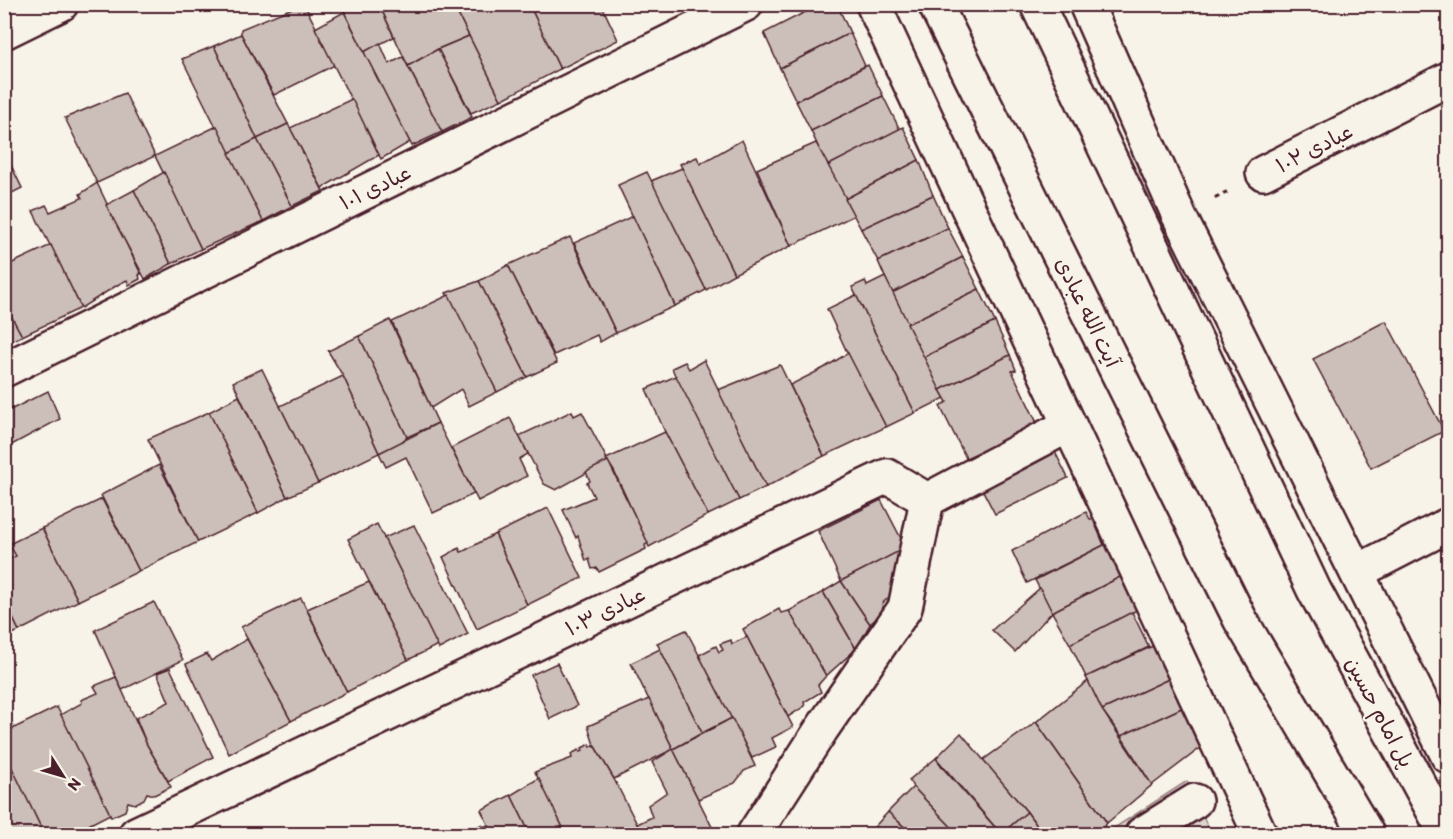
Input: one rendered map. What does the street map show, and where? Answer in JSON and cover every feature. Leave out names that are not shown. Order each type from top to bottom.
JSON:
[{"type":"main road","points":[[4,32],[61,4]]},
{"type":"main road","name":"عبادی ۱۰۱","points":[[4,370],[746,4]]},
{"type":"main road","points":[[873,4],[1260,834]]},
{"type":"main road","name":"آیت الله عبادی","points":[[935,4],[1240,619],[1367,834]]},
{"type":"main road","name":"پل امام حسین","points":[[1037,4],[1314,590],[1446,834]]},
{"type":"main road","points":[[1086,4],[1179,216],[1449,756]]},
{"type":"main road","name":"عبادی ۱۰۲","points":[[1263,173],[1449,79]]},
{"type":"main road","points":[[754,834],[821,730],[905,608],[927,500],[1069,425]]},
{"type":"main road","name":"عبادی ۱۰۳","points":[[136,834],[887,476],[927,500]]},
{"type":"main road","points":[[1357,572],[1449,525]]},
{"type":"main road","points":[[1142,834],[1195,801]]},
{"type":"path","name":"عبادی ۱۰۲","points":[[1179,216],[1263,173]]},
{"type":"shaded area","points":[[1187,781],[1211,834],[1105,834]]},
{"type":"building","points":[[302,4],[335,65],[274,95],[241,34],[241,29]]},
{"type":"building","points":[[341,4],[379,4],[394,37],[364,52]]},
{"type":"building","points":[[379,4],[453,4],[469,36],[438,49],[408,66]]},
{"type":"building","points":[[453,4],[529,4],[560,69],[501,100]]},
{"type":"building","points":[[529,4],[601,4],[618,40],[560,69]]},
{"type":"building","points":[[821,4],[837,4],[850,33],[780,68],[764,33]]},
{"type":"building","points":[[344,12],[410,142],[381,159],[315,28]]},
{"type":"building","points":[[850,33],[865,66],[796,101],[780,68]]},
{"type":"building","points":[[241,34],[288,124],[257,139],[214,46]]},
{"type":"building","points":[[469,36],[501,100],[471,113],[438,49]]},
{"type":"building","points":[[380,43],[389,64],[403,57],[442,132],[412,146],[364,52]]},
{"type":"building","points":[[214,46],[257,139],[229,153],[182,59]]},
{"type":"building","points":[[438,49],[472,117],[442,132],[408,66]]},
{"type":"building","points":[[868,65],[883,96],[811,131],[796,101]]},
{"type":"building","points":[[125,93],[155,156],[97,183],[65,118]]},
{"type":"building","points":[[883,96],[900,130],[827,166],[811,131]]},
{"type":"building","points":[[352,99],[379,155],[322,188],[290,128]]},
{"type":"building","points":[[288,124],[323,191],[292,206],[257,139]]},
{"type":"building","points":[[217,126],[263,221],[201,249],[155,156]]},
{"type":"building","points":[[903,127],[919,160],[845,199],[827,166]]},
{"type":"building","points":[[257,139],[292,206],[263,221],[229,153]]},
{"type":"building","points":[[742,140],[791,246],[734,274],[680,164],[697,157],[700,164]]},
{"type":"building","points":[[816,143],[855,215],[791,246],[757,169]]},
{"type":"building","points":[[4,151],[22,188],[4,197]]},
{"type":"building","points":[[919,160],[933,195],[861,229],[845,199]]},
{"type":"building","points":[[682,168],[734,274],[706,290],[651,181]]},
{"type":"building","points":[[164,172],[201,249],[171,264],[134,190]]},
{"type":"building","points":[[647,172],[706,290],[675,306],[618,185]]},
{"type":"building","points":[[97,183],[141,274],[140,279],[129,285],[127,280],[81,308],[33,211],[46,205],[50,212],[82,198],[80,194]]},
{"type":"building","points":[[134,190],[171,264],[145,279],[106,205]]},
{"type":"building","points":[[933,195],[948,228],[878,261],[861,229]]},
{"type":"building","points":[[633,216],[675,306],[616,333],[574,243]]},
{"type":"building","points":[[948,228],[963,257],[892,293],[878,261]]},
{"type":"building","points":[[570,237],[616,333],[600,342],[597,335],[554,355],[508,265]]},
{"type":"building","points":[[51,245],[81,308],[22,336],[4,303],[4,267]]},
{"type":"building","points":[[963,257],[979,289],[907,324],[892,293]]},
{"type":"building","points":[[508,265],[557,363],[527,377],[479,281]]},
{"type":"building","points":[[885,277],[945,398],[915,413],[852,287],[865,281],[867,286]]},
{"type":"building","points":[[479,281],[527,377],[497,392],[446,293]]},
{"type":"building","points":[[979,289],[995,322],[924,357],[907,324]]},
{"type":"building","points":[[449,295],[497,392],[469,406],[461,389],[431,408],[392,322]]},
{"type":"building","points":[[856,295],[915,413],[886,427],[827,309]]},
{"type":"building","points":[[4,303],[22,336],[4,344]]},
{"type":"building","points":[[390,320],[438,423],[407,437],[359,336]]},
{"type":"building","points":[[1386,321],[1444,431],[1371,468],[1313,359]]},
{"type":"building","points":[[995,322],[1010,355],[940,390],[924,357]]},
{"type":"building","points":[[359,336],[407,437],[379,453],[343,376],[328,351]]},
{"type":"building","points":[[848,353],[886,427],[824,456],[790,385]]},
{"type":"building","points":[[1010,355],[1016,370],[1012,371],[1038,425],[966,458],[940,406],[947,402],[940,390]]},
{"type":"building","points":[[704,360],[766,487],[739,500],[681,390],[672,368],[685,362],[689,369]]},
{"type":"building","points":[[780,365],[824,456],[766,487],[718,390]]},
{"type":"building","points":[[262,369],[318,483],[287,497],[233,382]]},
{"type":"building","points":[[343,376],[379,453],[318,483],[280,406]]},
{"type":"building","points":[[676,376],[739,500],[708,515],[665,432],[646,389]]},
{"type":"building","points":[[48,391],[60,419],[4,449],[4,413]]},
{"type":"building","points":[[239,396],[287,497],[258,513],[209,412]]},
{"type":"building","points":[[572,411],[574,416],[582,412],[608,461],[556,490],[544,484],[519,436]]},
{"type":"building","points":[[209,412],[258,513],[198,542],[148,439]]},
{"type":"building","points":[[510,418],[528,454],[519,459],[527,476],[478,501],[451,448]]},
{"type":"building","points":[[438,423],[474,494],[433,513],[406,457],[386,467],[379,453]]},
{"type":"building","points":[[665,432],[708,515],[649,547],[614,471],[606,459]]},
{"type":"building","points":[[1052,446],[1068,478],[995,514],[980,485]]},
{"type":"building","points":[[608,461],[648,543],[645,545],[646,549],[599,572],[597,568],[592,569],[589,559],[586,561],[578,536],[576,538],[563,510],[594,497],[587,483],[590,481],[586,472]]},
{"type":"building","points":[[159,465],[198,542],[139,571],[101,495]]},
{"type":"building","points":[[102,499],[139,571],[78,601],[42,528]]},
{"type":"building","points":[[881,500],[906,548],[841,581],[818,531]]},
{"type":"building","points":[[548,508],[582,578],[527,605],[495,534]]},
{"type":"building","points":[[1086,512],[1090,519],[1093,519],[1104,545],[1027,583],[1012,551]]},
{"type":"building","points":[[377,524],[438,645],[408,660],[348,539]]},
{"type":"building","points":[[414,525],[468,634],[439,649],[384,538]]},
{"type":"building","points":[[42,528],[78,601],[19,631],[4,600],[4,562],[16,556],[9,544]]},
{"type":"building","points":[[495,534],[527,605],[477,629],[443,557],[459,548],[461,552],[464,551]]},
{"type":"building","points":[[1106,544],[1122,576],[1052,612],[1035,580]]},
{"type":"building","points":[[901,550],[895,591],[882,604],[885,611],[870,624],[841,581]]},
{"type":"building","points":[[1122,576],[1137,610],[1070,644],[1052,612]]},
{"type":"building","points":[[841,581],[870,624],[856,649],[823,592]]},
{"type":"building","points":[[369,582],[408,660],[347,692],[307,609]]},
{"type":"building","points":[[1040,588],[1052,612],[1015,652],[992,630]]},
{"type":"building","points":[[823,592],[856,649],[826,676],[789,611]]},
{"type":"building","points":[[301,598],[347,692],[291,721],[241,627]]},
{"type":"building","points":[[4,600],[19,631],[4,638]]},
{"type":"building","points":[[154,602],[183,660],[122,690],[95,630]]},
{"type":"building","points":[[779,609],[781,613],[789,611],[826,676],[818,685],[821,692],[804,702],[805,706],[788,717],[743,629]]},
{"type":"building","points":[[1132,612],[1149,647],[1086,677],[1070,644]]},
{"type":"building","points":[[686,630],[732,718],[702,733],[657,643]]},
{"type":"building","points":[[747,637],[793,727],[772,738],[776,747],[752,758],[699,655],[716,646],[719,652],[723,650],[720,644],[731,640],[732,644]]},
{"type":"building","points":[[247,639],[291,721],[229,754],[186,664],[207,654],[211,661]]},
{"type":"building","points":[[1157,644],[1171,678],[1102,710],[1086,677]]},
{"type":"building","points":[[660,649],[702,733],[673,749],[631,663]]},
{"type":"building","points":[[557,663],[577,706],[550,719],[531,675]]},
{"type":"building","points":[[170,668],[213,757],[168,781],[147,745],[136,718],[169,702],[157,673]]},
{"type":"building","points":[[116,677],[147,745],[171,787],[154,795],[147,793],[144,799],[135,804],[128,802],[125,811],[111,817],[60,715],[82,703],[81,700],[98,693],[94,686]]},
{"type":"building","points":[[1171,678],[1184,707],[1121,736],[1102,710]]},
{"type":"building","points":[[1088,681],[1102,710],[1152,785],[1107,823],[1036,722]]},
{"type":"building","points":[[649,699],[673,749],[614,779],[594,745],[588,726]]},
{"type":"building","points":[[57,707],[110,814],[71,834],[44,834],[4,752],[4,733]]},
{"type":"building","points":[[1184,707],[1203,746],[1152,785],[1121,736]]},
{"type":"building","points":[[732,718],[755,766],[744,771],[735,783],[698,799],[673,749]]},
{"type":"building","points":[[1036,722],[1107,823],[1097,834],[1043,834],[983,760]]},
{"type":"building","points":[[961,733],[1027,812],[1001,834],[936,758]]},
{"type":"building","points":[[590,744],[591,747],[594,745],[614,779],[642,834],[566,834],[535,772],[572,758],[571,754],[579,750],[583,751],[582,748]]},
{"type":"building","points":[[673,749],[712,827],[706,834],[642,834],[637,824],[652,817],[648,805],[667,792],[652,762]]},
{"type":"building","points":[[4,752],[17,778],[44,834],[4,834]]},
{"type":"building","points":[[936,758],[1001,834],[958,834],[913,787],[909,780]]},
{"type":"building","points":[[539,778],[566,834],[530,834],[511,795]]},
{"type":"building","points":[[913,787],[958,834],[912,834],[888,812]]},
{"type":"building","points":[[511,795],[530,834],[493,834],[481,810]]},
{"type":"building","points":[[888,812],[902,825],[912,834],[868,834]]},
{"type":"building","points":[[1027,812],[1043,834],[1001,834]]},
{"type":"building","points":[[482,824],[483,827],[488,825],[493,834],[470,834],[473,829]]}]
